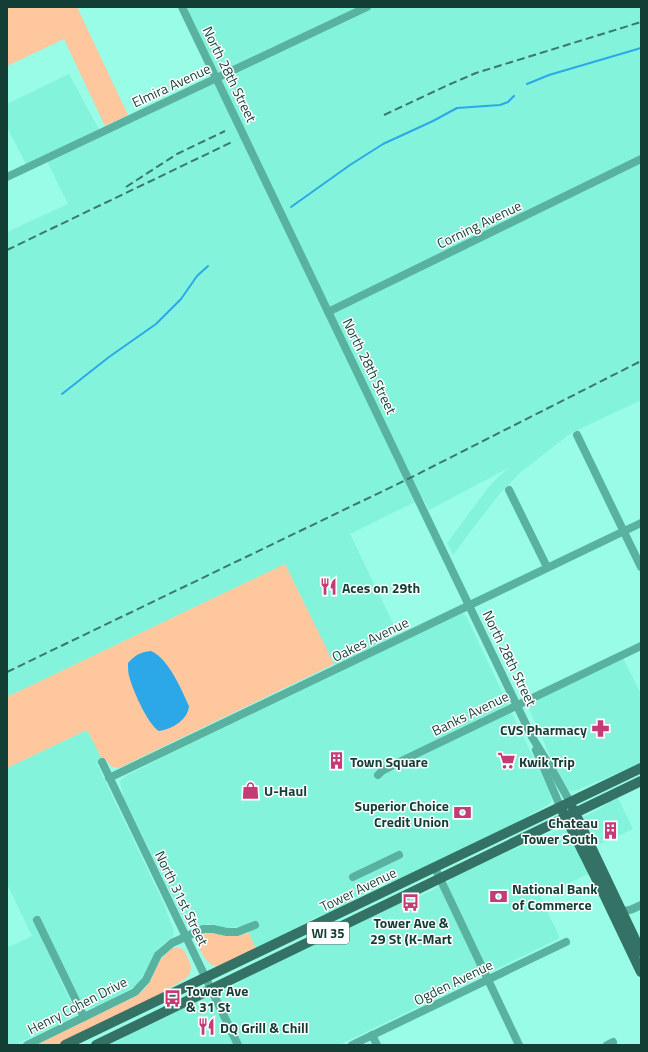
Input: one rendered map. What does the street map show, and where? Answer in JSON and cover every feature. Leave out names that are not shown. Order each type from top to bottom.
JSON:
[{"type":"main road","name":"Tower Avenue","points":[[65,1045],[641,768]]},
{"type":"main road","name":"Tower Avenue","points":[[96,1045],[641,781]]},
{"type":"main road","name":"North 28th Street","points":[[570,802],[570,816],[594,875],[641,972]]},
{"type":"main road","name":"North 28th Street","points":[[560,806],[570,816],[622,911],[641,952]]},
{"type":"street","name":"North 28th Street","points":[[182,7],[517,705],[532,737],[541,764],[560,806]]},
{"type":"street","name":"Elmira Avenue","points":[[7,177],[367,7]]},
{"type":"street","name":"Corning Avenue","points":[[328,312],[641,159]]},
{"type":"street","points":[[577,435],[641,567]]},
{"type":"street","points":[[509,490],[547,567]]},
{"type":"street","name":"Oakes Avenue","points":[[110,778],[641,523]]},
{"type":"street","name":"Banks Avenue","points":[[378,775],[395,764],[641,646]]},
{"type":"street","name":"North 28th Street","points":[[532,737],[570,802]]},
{"type":"street","name":"North 31st Street","points":[[102,762],[238,1045]]},
{"type":"street","points":[[353,877],[398,855]]},
{"type":"street","points":[[435,868],[519,1045]]},
{"type":"street","points":[[594,875],[606,889],[617,909],[622,911],[631,910],[641,905]]},
{"type":"street","points":[[36,920],[84,1017]]},
{"type":"street","name":"Henry Cohen Drive","points":[[26,1045],[134,992],[146,980],[155,961],[163,950],[172,943],[203,929],[237,932],[255,925]]},
{"type":"street","name":"Ogden Avenue","points":[[352,1045],[566,942]]},
{"type":"street","points":[[90,1033],[96,1045]]},
{"type":"street","points":[[372,1035],[377,1045]]},
{"type":"shaded area","points":[[7,7],[77,7],[128,115],[105,126],[64,39],[7,66]]},
{"type":"shaded area","points":[[182,7],[641,7],[641,404],[639,401],[571,433],[521,472],[501,492],[453,555],[447,543],[488,488],[510,467],[429,510],[423,498],[350,534],[402,642],[461,614],[464,614],[550,793],[551,801],[548,805],[531,814],[521,822],[406,877],[389,882],[353,899],[351,902],[335,911],[316,917],[294,931],[256,949],[245,925],[229,928],[209,924],[191,927],[186,924],[124,798],[120,783],[126,776],[163,757],[338,673],[285,564],[7,697],[7,232],[68,204],[46,159],[28,168],[7,127],[7,104],[69,74],[101,133],[216,78]]},
{"type":"shaded area","points":[[285,564],[334,664],[119,768],[112,767],[106,760],[103,761],[87,730],[7,768],[7,697]]},
{"type":"shaded area","points":[[622,656],[641,694],[641,763],[577,790],[570,791],[562,782],[528,704]]},
{"type":"shaded area","points":[[87,730],[103,761],[97,764],[163,902],[174,934],[172,938],[164,943],[155,952],[145,974],[135,986],[98,1006],[89,1008],[84,1006],[80,1000],[46,930],[39,933],[73,1007],[73,1015],[65,1021],[15,1045],[7,1045],[7,948],[32,936],[7,884],[7,768]]},
{"type":"shaded area","points":[[618,798],[633,829],[594,847],[582,819],[583,817],[600,809],[610,801]]},
{"type":"shaded area","points":[[562,829],[568,832],[591,873],[540,896],[559,936],[558,939],[339,1045],[110,1045],[129,1035],[139,1027],[237,984],[252,973],[405,900],[417,898],[448,882],[453,877]]},
{"type":"shaded area","points":[[211,933],[235,936],[249,933],[256,949],[218,967],[214,966],[206,960],[198,941],[199,937],[203,934]]},
{"type":"shaded area","points":[[177,947],[183,949],[190,963],[190,973],[185,979],[157,997],[57,1045],[36,1045],[136,996],[147,986],[166,953]]},
{"type":"water","points":[[151,651],[169,667],[189,706],[186,716],[182,720],[174,726],[159,731],[155,728],[142,708],[128,671],[128,663],[133,658],[138,654]]},
{"type":"waterway","points":[[527,84],[549,75],[641,48]]},
{"type":"waterway","points":[[291,207],[350,165],[383,144],[457,108],[500,105],[508,102],[514,96]]},
{"type":"waterway","points":[[62,394],[109,357],[156,324],[181,299],[197,276],[208,266]]},
{"type":"railway","points":[[384,115],[476,73],[641,22]]},
{"type":"railway","points":[[126,187],[177,154],[225,131]]},
{"type":"railway","points":[[7,250],[232,142]]},
{"type":"railway","points":[[7,672],[408,479],[641,361]]},
{"type":"place","name":"Aces on 29th","points":[[329,587]]},
{"type":"place","name":"CVS Pharmacy","points":[[600,729]]},
{"type":"place","name":"Town Square","points":[[337,761]]},
{"type":"place","name":"Kwik Trip","points":[[506,761]]},
{"type":"place","name":"U-Haul","points":[[251,790]]},
{"type":"place","name":"Superior Choice Credit Union","points":[[462,813]]},
{"type":"place","name":"Chateau Tower South","points":[[611,830]]},
{"type":"place","name":"National Bank of Commerce","points":[[499,896]]},
{"type":"place","name":"Tower Ave & 29 St (K-Mart","points":[[411,902]]},
{"type":"place","name":"Tower Ave & 31 St","points":[[173,998]]},
{"type":"place","name":"DQ Grill & Chill","points":[[207,1027]]}]
